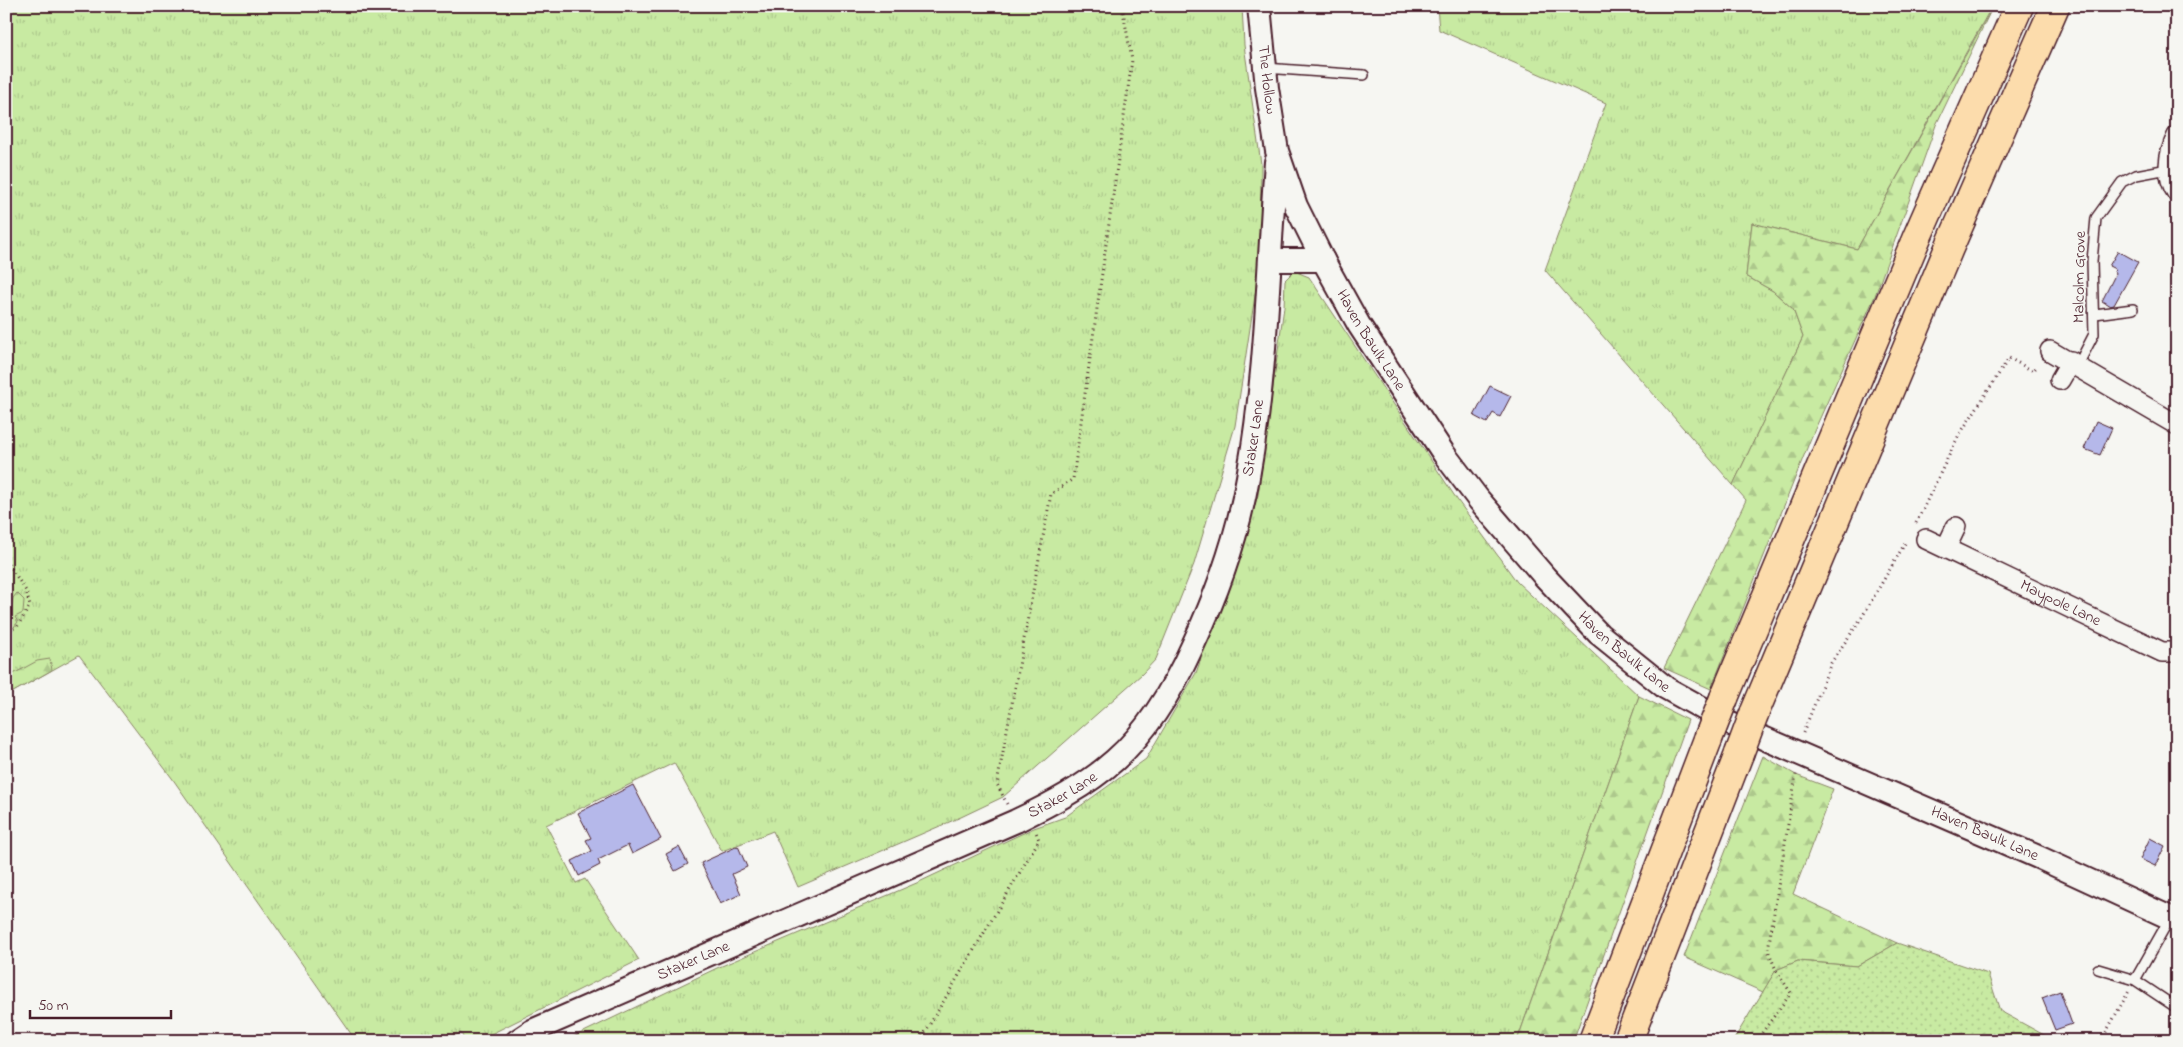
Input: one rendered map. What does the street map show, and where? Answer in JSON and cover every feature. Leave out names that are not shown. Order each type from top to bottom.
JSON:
[{"type":"highway","points":[[1593,1041],[1724,698],[1917,237],[2019,6]]},
{"type":"highway","points":[[1628,1041],[1754,714],[1949,248],[2055,6]]},
{"type":"street","name":"The Hollow","points":[[1260,6],[1272,132],[1277,151]]},
{"type":"street","points":[[2177,136],[2171,147],[2168,169],[2177,193]]},
{"type":"street","name":"Staker Lane","points":[[517,1041],[541,1027],[1022,818],[1068,795],[1115,759],[1145,726],[1174,685],[1206,617],[1230,553],[1248,478],[1262,384],[1277,151]]},
{"type":"street","name":"Haven Baulk Lane","points":[[1277,151],[1296,206],[1322,260],[1358,325],[1444,454],[1479,500],[1572,608],[1622,655],[1666,688],[1731,724],[2038,857],[2174,919]]},
{"type":"street","points":[[1270,260],[1322,260]]},
{"type":"street","points":[[2050,351],[2074,363],[2177,425]]},
{"type":"street","points":[[2060,380],[2074,363]]},
{"type":"street","points":[[1946,548],[1956,527]]},
{"type":"street","name":"Maypole Lane","points":[[1926,539],[2162,652],[2177,652]]},
{"type":"lane","points":[[1265,68],[1364,75]]},
{"type":"lane","name":"Malcolm Grove","points":[[2074,363],[2094,334],[2095,314],[2092,299],[2092,261],[2096,218],[2122,182],[2136,175],[2168,169]]},
{"type":"lane","points":[[2095,314],[2133,309]]},
{"type":"lane","points":[[2135,980],[2174,919]]},
{"type":"lane","points":[[2098,969],[2135,980],[2177,1008]]},
{"type":"path","points":[[920,1041],[1039,840],[997,784],[1051,494],[1073,479],[1132,60],[1122,6]]},
{"type":"path","points":[[6,560],[26,591],[30,606],[17,627],[6,631]]},
{"type":"path","points":[[1756,1041],[1791,993],[1776,970],[1768,950],[1799,754]]},
{"type":"path","points":[[2101,1041],[2135,980]]},
{"type":"green space","points":[[6,6],[1242,6],[1244,45],[1261,164],[1260,263],[1235,426],[1194,564],[1156,659],[1142,674],[1003,797],[798,887],[773,831],[722,851],[674,763],[546,825],[576,883],[585,879],[639,960],[477,1041],[465,1041],[461,1033],[443,1041],[356,1041],[172,778],[79,655],[6,696]]},
{"type":"green space","points":[[1437,6],[1992,6],[1857,249],[1752,223],[1746,276],[1773,291],[1793,309],[1803,337],[1733,485],[1545,270],[1606,103],[1439,30]]},
{"type":"green space","points":[[1993,6],[1936,125],[1875,296],[1811,438],[1711,689],[1664,668],[1746,500],[1733,485],[1803,337],[1793,309],[1773,291],[1746,276],[1752,223],[1857,249]]},
{"type":"green space","points":[[1294,271],[1309,277],[1458,501],[1517,582],[1639,696],[1517,1041],[565,1041],[717,968],[919,882],[1034,828],[1065,817],[1146,759],[1196,673],[1258,495],[1284,307],[1285,280]]},
{"type":"green space","points":[[17,593],[24,600],[23,613],[15,617],[18,622],[13,628],[6,628],[6,609],[11,608],[13,598]]},
{"type":"green space","points":[[50,659],[52,670],[6,696],[6,678],[37,661]]},
{"type":"green space","points":[[1639,696],[1688,720],[1573,1041],[1517,1041]]},
{"type":"green space","points":[[1763,756],[1796,775],[1833,789],[1793,894],[1897,943],[1857,966],[1798,961],[1776,970],[1763,992],[1684,957]]},
{"type":"green space","points":[[1897,943],[1988,974],[2000,1011],[2055,1041],[1733,1041],[1776,970],[1798,961],[1857,966]]},
{"type":"building","points":[[2118,251],[2138,262],[2114,305],[2110,306],[2102,301],[2116,273],[2114,272],[2115,269],[2109,266]]},
{"type":"building","points":[[1490,386],[1511,396],[1500,417],[1493,413],[1487,423],[1474,416]]},
{"type":"building","points":[[2096,421],[2112,428],[2100,455],[2084,449]]},
{"type":"building","points":[[633,785],[661,839],[632,854],[628,845],[598,860],[600,865],[579,876],[572,861],[592,851],[586,840],[591,838],[578,813]]},
{"type":"building","points":[[2150,838],[2165,846],[2155,866],[2140,859]]},
{"type":"building","points":[[738,846],[747,867],[732,874],[741,894],[720,904],[701,863]]},
{"type":"building","points":[[679,847],[688,864],[675,871],[666,854]]},
{"type":"building","points":[[2060,991],[2072,1024],[2055,1030],[2042,998]]}]
